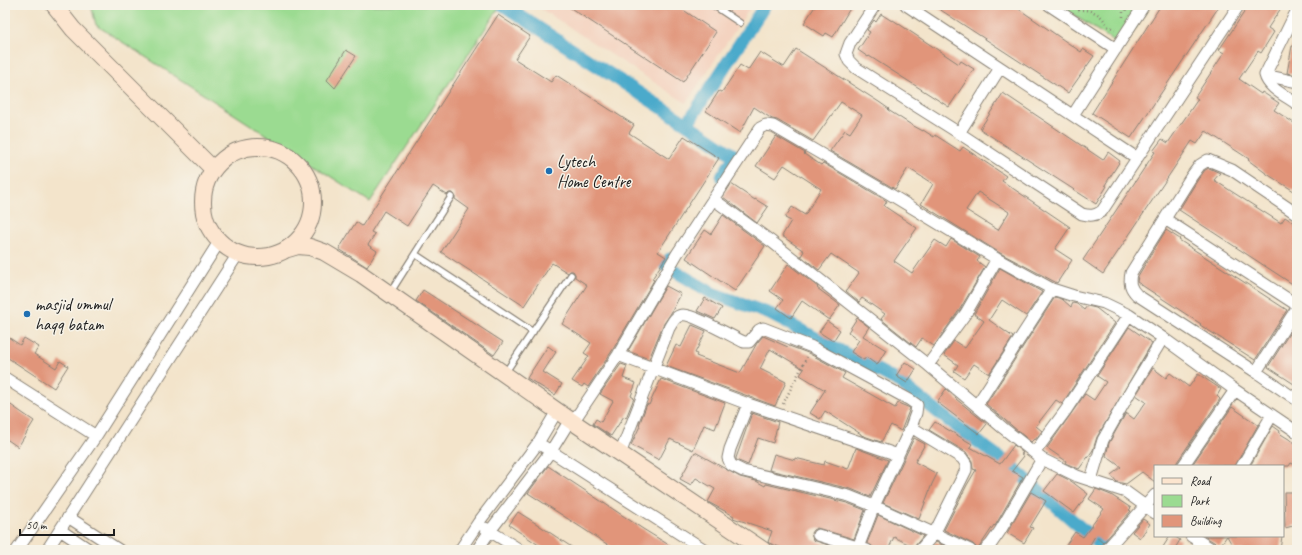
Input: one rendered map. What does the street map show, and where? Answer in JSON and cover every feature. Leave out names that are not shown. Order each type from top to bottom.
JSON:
[{"type":"street","points":[[54,5],[73,29],[213,169]]},
{"type":"street","points":[[875,5],[850,43],[846,54],[849,61],[856,68],[1082,214],[1091,216],[1102,212],[1239,5]]},
{"type":"street","points":[[906,5],[1137,158]]},
{"type":"street","points":[[1049,5],[1116,49]]},
{"type":"street","points":[[1073,115],[1144,5]]},
{"type":"street","points":[[1296,13],[1265,75],[1266,80],[1271,85],[1297,104]]},
{"type":"street","points":[[958,133],[1000,68]]},
{"type":"street","points":[[1265,75],[1297,82]]},
{"type":"street","points":[[460,550],[478,523],[538,443],[567,418],[618,355],[664,276],[713,199],[760,128],[766,125],[773,126],[997,259],[1052,288],[1074,296],[1104,303],[1129,315],[1234,390],[1297,432]]},
{"type":"street","points":[[288,249],[301,238],[310,221],[314,201],[310,182],[299,165],[284,153],[265,147],[245,148],[227,156],[213,169],[205,183],[202,198],[207,224],[219,242],[238,254],[255,258],[272,256],[298,246],[310,247],[324,252],[361,274],[567,418],[763,550]]},
{"type":"street","points":[[1297,214],[1232,170],[1208,160],[1200,165],[1191,177],[1131,273],[1130,282],[1131,289],[1137,295],[1297,400]]},
{"type":"street","points":[[713,199],[772,242],[928,364],[1003,428],[1039,456],[1077,476],[1126,492],[1154,512]]},
{"type":"street","points":[[1165,219],[1297,307],[1256,372]]},
{"type":"street","points":[[310,221],[312,232],[324,252]]},
{"type":"street","points":[[17,550],[96,436],[219,242]]},
{"type":"street","points":[[47,550],[238,254]]},
{"type":"street","points":[[928,364],[966,313],[997,259]]},
{"type":"street","points":[[977,405],[1052,288]]},
{"type":"street","points":[[620,454],[669,328],[676,317],[684,314],[692,316],[744,342],[749,342],[763,328],[812,347],[910,400],[916,405],[916,413],[911,427],[874,506],[861,549],[818,535]]},
{"type":"street","points":[[985,550],[1000,531],[1028,484],[1035,471],[1039,456],[1066,410],[1129,315]]},
{"type":"street","points":[[1091,480],[1103,440],[1163,338]]},
{"type":"street","points":[[618,355],[748,404],[898,455]]},
{"type":"street","points":[[5,378],[96,436]]},
{"type":"street","points":[[1184,465],[1234,390]]},
{"type":"street","points":[[748,404],[730,449],[728,458],[732,465],[743,471],[849,496],[970,550]]},
{"type":"street","points":[[1243,465],[1272,415]]},
{"type":"street","points":[[477,550],[551,451],[567,418]]},
{"type":"street","points":[[911,427],[962,458],[966,464],[966,470],[934,534],[920,550]]},
{"type":"street","points":[[538,443],[704,550]]},
{"type":"street","points":[[1106,550],[1154,496]]},
{"type":"street","points":[[68,517],[119,550]]},
{"type":"street","points":[[478,523],[520,550]]},
{"type":"street","points":[[60,530],[90,550]]},
{"type":"street","points":[[1198,538],[1213,550]]},
{"type":"lane","points":[[713,5],[740,23]]},
{"type":"lane","points":[[389,295],[451,197]]},
{"type":"lane","points":[[415,254],[533,332]]},
{"type":"lane","points":[[505,374],[571,275]]},
{"type":"path","points":[[1123,21],[1123,12],[1130,5]]},
{"type":"path","points":[[1073,7],[1077,10],[1091,10],[1105,21],[1107,26],[1114,30],[1120,27]]},
{"type":"path","points":[[778,413],[812,347]]},
{"type":"shaded area","points":[[535,5],[752,5],[686,103]]},
{"type":"green space","points":[[91,5],[501,5],[370,202],[96,25]]},
{"type":"green space","points":[[1058,5],[1150,5],[1123,47]]},
{"type":"building","points":[[566,5],[676,5],[716,32],[683,82]]},
{"type":"building","points":[[816,5],[852,5],[833,37],[826,33],[824,36],[804,23]]},
{"type":"building","points":[[933,5],[1013,5],[1081,52],[1083,49],[1094,56],[1068,93]]},
{"type":"building","points":[[1161,5],[1220,5],[1131,138],[1092,113]]},
{"type":"building","points":[[1249,5],[1283,5],[1268,28],[1274,32],[1261,53],[1258,51],[1239,79],[1261,94],[1262,92],[1279,103],[1274,110],[1297,125],[1297,193],[1206,131],[1197,144],[1192,141],[1103,274],[1083,260],[1155,152],[1153,151],[1162,139],[1168,143],[1198,99],[1195,97],[1224,53],[1219,50]]},
{"type":"building","points":[[881,14],[892,21],[893,20],[959,64],[961,61],[974,69],[949,107],[858,50],[870,32],[867,30],[874,20],[876,22]]},
{"type":"building","points":[[498,15],[530,36],[515,59],[551,82],[556,75],[634,125],[629,133],[669,159],[684,136],[719,158],[658,252],[666,257],[612,351],[588,387],[584,384],[582,387],[572,381],[589,356],[584,353],[591,343],[562,324],[587,285],[575,277],[573,271],[568,273],[552,263],[524,306],[441,252],[469,209],[455,199],[455,195],[453,193],[449,193],[447,195],[433,186],[407,226],[384,211],[371,232],[375,234],[368,245],[377,251],[367,267],[339,249],[356,222],[362,226]]},
{"type":"building","points":[[1292,46],[1297,46],[1297,75],[1287,73]]},
{"type":"building","points":[[796,49],[879,102],[889,109],[888,110],[910,124],[934,137],[935,135],[960,151],[963,147],[1006,176],[1002,181],[1070,227],[1055,249],[1072,260],[1057,283],[1000,253],[921,204],[933,184],[908,168],[895,189],[830,151],[845,130],[850,133],[862,115],[841,102],[813,141],[777,120],[772,119],[754,107],[740,133],[706,111],[719,91],[722,92],[740,65],[748,70],[760,52],[784,67]],"holes":[[[978,192],[1009,212],[998,230],[966,210]]]},
{"type":"building","points":[[346,50],[356,56],[335,88],[327,80]]},
{"type":"building","points":[[1003,93],[1103,160],[1108,152],[1120,161],[1105,185],[1107,186],[1096,204],[980,129]]},
{"type":"building","points":[[776,136],[805,153],[804,154],[821,165],[823,163],[887,201],[884,206],[917,228],[894,261],[912,273],[935,240],[946,247],[951,239],[980,257],[977,261],[985,267],[960,309],[934,346],[922,338],[916,347],[881,319],[885,314],[862,298],[859,302],[846,291],[859,273],[831,254],[819,270],[801,256],[804,251],[782,236],[791,221],[785,218],[792,207],[805,215],[821,189],[784,165],[775,178],[756,166]]},
{"type":"building","points":[[1209,168],[1220,173],[1214,180],[1234,193],[1281,223],[1285,217],[1297,225],[1297,287],[1179,210],[1197,181],[1205,170]]},
{"type":"building","points":[[731,184],[768,207],[757,223],[723,197]]},
{"type":"building","points":[[723,215],[765,246],[735,291],[686,258],[705,230],[711,234]]},
{"type":"building","points":[[1166,230],[1287,310],[1255,360],[1137,282],[1138,276]]},
{"type":"building","points":[[788,264],[840,305],[829,320],[802,301],[791,318],[777,308],[783,300],[770,291]]},
{"type":"building","points":[[1000,268],[1042,292],[1026,316],[1002,300],[989,320],[1013,337],[989,374],[974,364],[964,378],[954,371],[958,365],[944,355],[954,341],[965,348],[984,321],[974,314]]},
{"type":"building","points":[[666,286],[681,294],[663,325],[649,359],[628,351]]},
{"type":"building","points":[[423,290],[503,342],[494,355],[416,301]]},
{"type":"building","points":[[1055,297],[1062,299],[1071,307],[1073,303],[1077,304],[1084,310],[1087,306],[1096,308],[1115,323],[1062,404],[1056,400],[1036,426],[1042,431],[1035,440],[1034,439],[1031,442],[986,404]]},
{"type":"building","points":[[705,298],[722,308],[715,319],[697,311]]},
{"type":"building","points":[[857,318],[869,327],[863,336],[886,350],[877,365],[866,357],[864,360],[851,352],[859,340],[848,332]]},
{"type":"building","points":[[827,321],[840,330],[833,341],[819,332]]},
{"type":"building","points":[[1297,321],[1297,386],[1268,367]]},
{"type":"building","points":[[692,325],[706,331],[695,353],[697,354],[696,356],[740,373],[757,343],[763,336],[788,347],[789,346],[808,353],[845,373],[842,378],[895,408],[898,403],[910,408],[901,431],[891,425],[881,442],[861,435],[825,411],[820,419],[810,413],[825,390],[800,375],[804,369],[770,349],[760,369],[786,382],[775,406],[666,366],[676,345],[681,347]]},
{"type":"building","points":[[1129,327],[1152,343],[1097,437],[1093,450],[1079,469],[1065,463],[1066,461],[1047,448],[1085,394],[1094,400],[1106,382],[1097,376]]},
{"type":"building","points":[[5,335],[20,345],[24,338],[39,347],[34,354],[56,368],[60,361],[68,366],[54,388],[5,356]]},
{"type":"building","points":[[548,346],[556,352],[543,372],[562,384],[555,395],[527,378]]},
{"type":"building","points":[[905,362],[916,369],[907,383],[896,376]]},
{"type":"building","points":[[621,364],[627,366],[623,378],[636,383],[631,396],[634,398],[626,418],[624,416],[611,436],[593,424],[596,419],[601,422],[613,401],[600,394]]},
{"type":"building","points":[[1153,368],[1166,378],[1170,373],[1189,387],[1198,374],[1221,389],[1217,396],[1220,399],[1176,465],[1154,465],[1154,481],[1142,472],[1126,484],[1117,482],[1111,475],[1121,467],[1106,456],[1109,443],[1126,413],[1134,419],[1146,402],[1136,395]]},
{"type":"building","points":[[661,379],[725,403],[715,429],[704,425],[693,450],[670,439],[659,460],[631,445],[640,426],[639,425],[647,404],[649,405]]},
{"type":"building","points":[[946,389],[987,424],[979,434],[937,402]]},
{"type":"building","points":[[5,401],[34,421],[18,447],[5,438]]},
{"type":"building","points":[[1232,407],[1258,425],[1236,465],[1192,465]]},
{"type":"building","points":[[752,413],[778,422],[773,443],[758,438],[748,465],[736,460],[736,458]]},
{"type":"building","points":[[935,422],[972,444],[970,447],[1000,464],[1014,445],[1023,453],[1021,454],[1024,456],[1012,471],[1023,477],[995,526],[994,525],[978,549],[973,544],[944,530],[976,470],[973,469],[972,461],[966,452],[929,430]]},
{"type":"building","points":[[1273,426],[1280,431],[1279,433],[1297,444],[1297,466],[1291,463],[1289,466],[1251,465]]},
{"type":"building","points":[[914,438],[925,444],[915,462],[937,474],[919,519],[883,503]]},
{"type":"building","points":[[856,448],[888,460],[870,497],[851,489],[769,470],[774,454],[795,460],[795,458],[824,465],[825,461],[848,469]]},
{"type":"building","points":[[695,452],[740,477],[756,481],[765,486],[766,484],[847,503],[865,510],[854,539],[817,528],[811,533],[813,540],[843,550],[787,550],[769,543],[768,542],[772,531],[733,518],[734,516],[708,502],[715,489],[696,478],[691,485],[680,479]]},
{"type":"building","points":[[548,466],[677,550],[616,550],[528,493]]},
{"type":"building","points":[[1057,474],[1071,481],[1088,494],[1074,513],[1044,491]]},
{"type":"building","points":[[1096,489],[1111,495],[1131,508],[1129,510],[1131,511],[1103,543],[1095,536],[1087,550],[1074,550],[1066,545],[1075,532],[1083,537],[1104,509],[1089,499]]},
{"type":"building","points":[[1031,492],[1046,501],[1030,527],[1033,528],[1024,543],[1007,533]]},
{"type":"building","points":[[1284,492],[1297,492],[1297,525],[1285,528]]},
{"type":"building","points":[[518,512],[576,550],[546,550],[509,525]]},
{"type":"building","points":[[878,515],[923,536],[914,547],[894,537],[888,550],[874,550],[872,546],[867,543]]},
{"type":"building","points":[[1143,519],[1150,524],[1140,538],[1132,532]]},
{"type":"building","points":[[1169,537],[1176,537],[1180,540],[1174,550],[1161,550]]},
{"type":"building","points":[[1206,537],[1226,537],[1219,547],[1217,544]]},
{"type":"building","points":[[1228,537],[1282,537],[1280,550],[1235,550]]},
{"type":"building","points":[[936,542],[953,550],[929,550]]},
{"type":"waterway","points":[[503,5],[687,124],[765,5]]},
{"type":"waterway","points":[[687,124],[735,156],[722,177]]},
{"type":"waterway","points":[[670,259],[666,266],[712,293],[770,314],[898,381],[949,421],[1010,465],[1106,550]]},
{"type":"place","name":"Lytech Home Centre","points":[[549,171]]},
{"type":"place","name":"masjid ummul haqq batam","points":[[27,314]]}]
